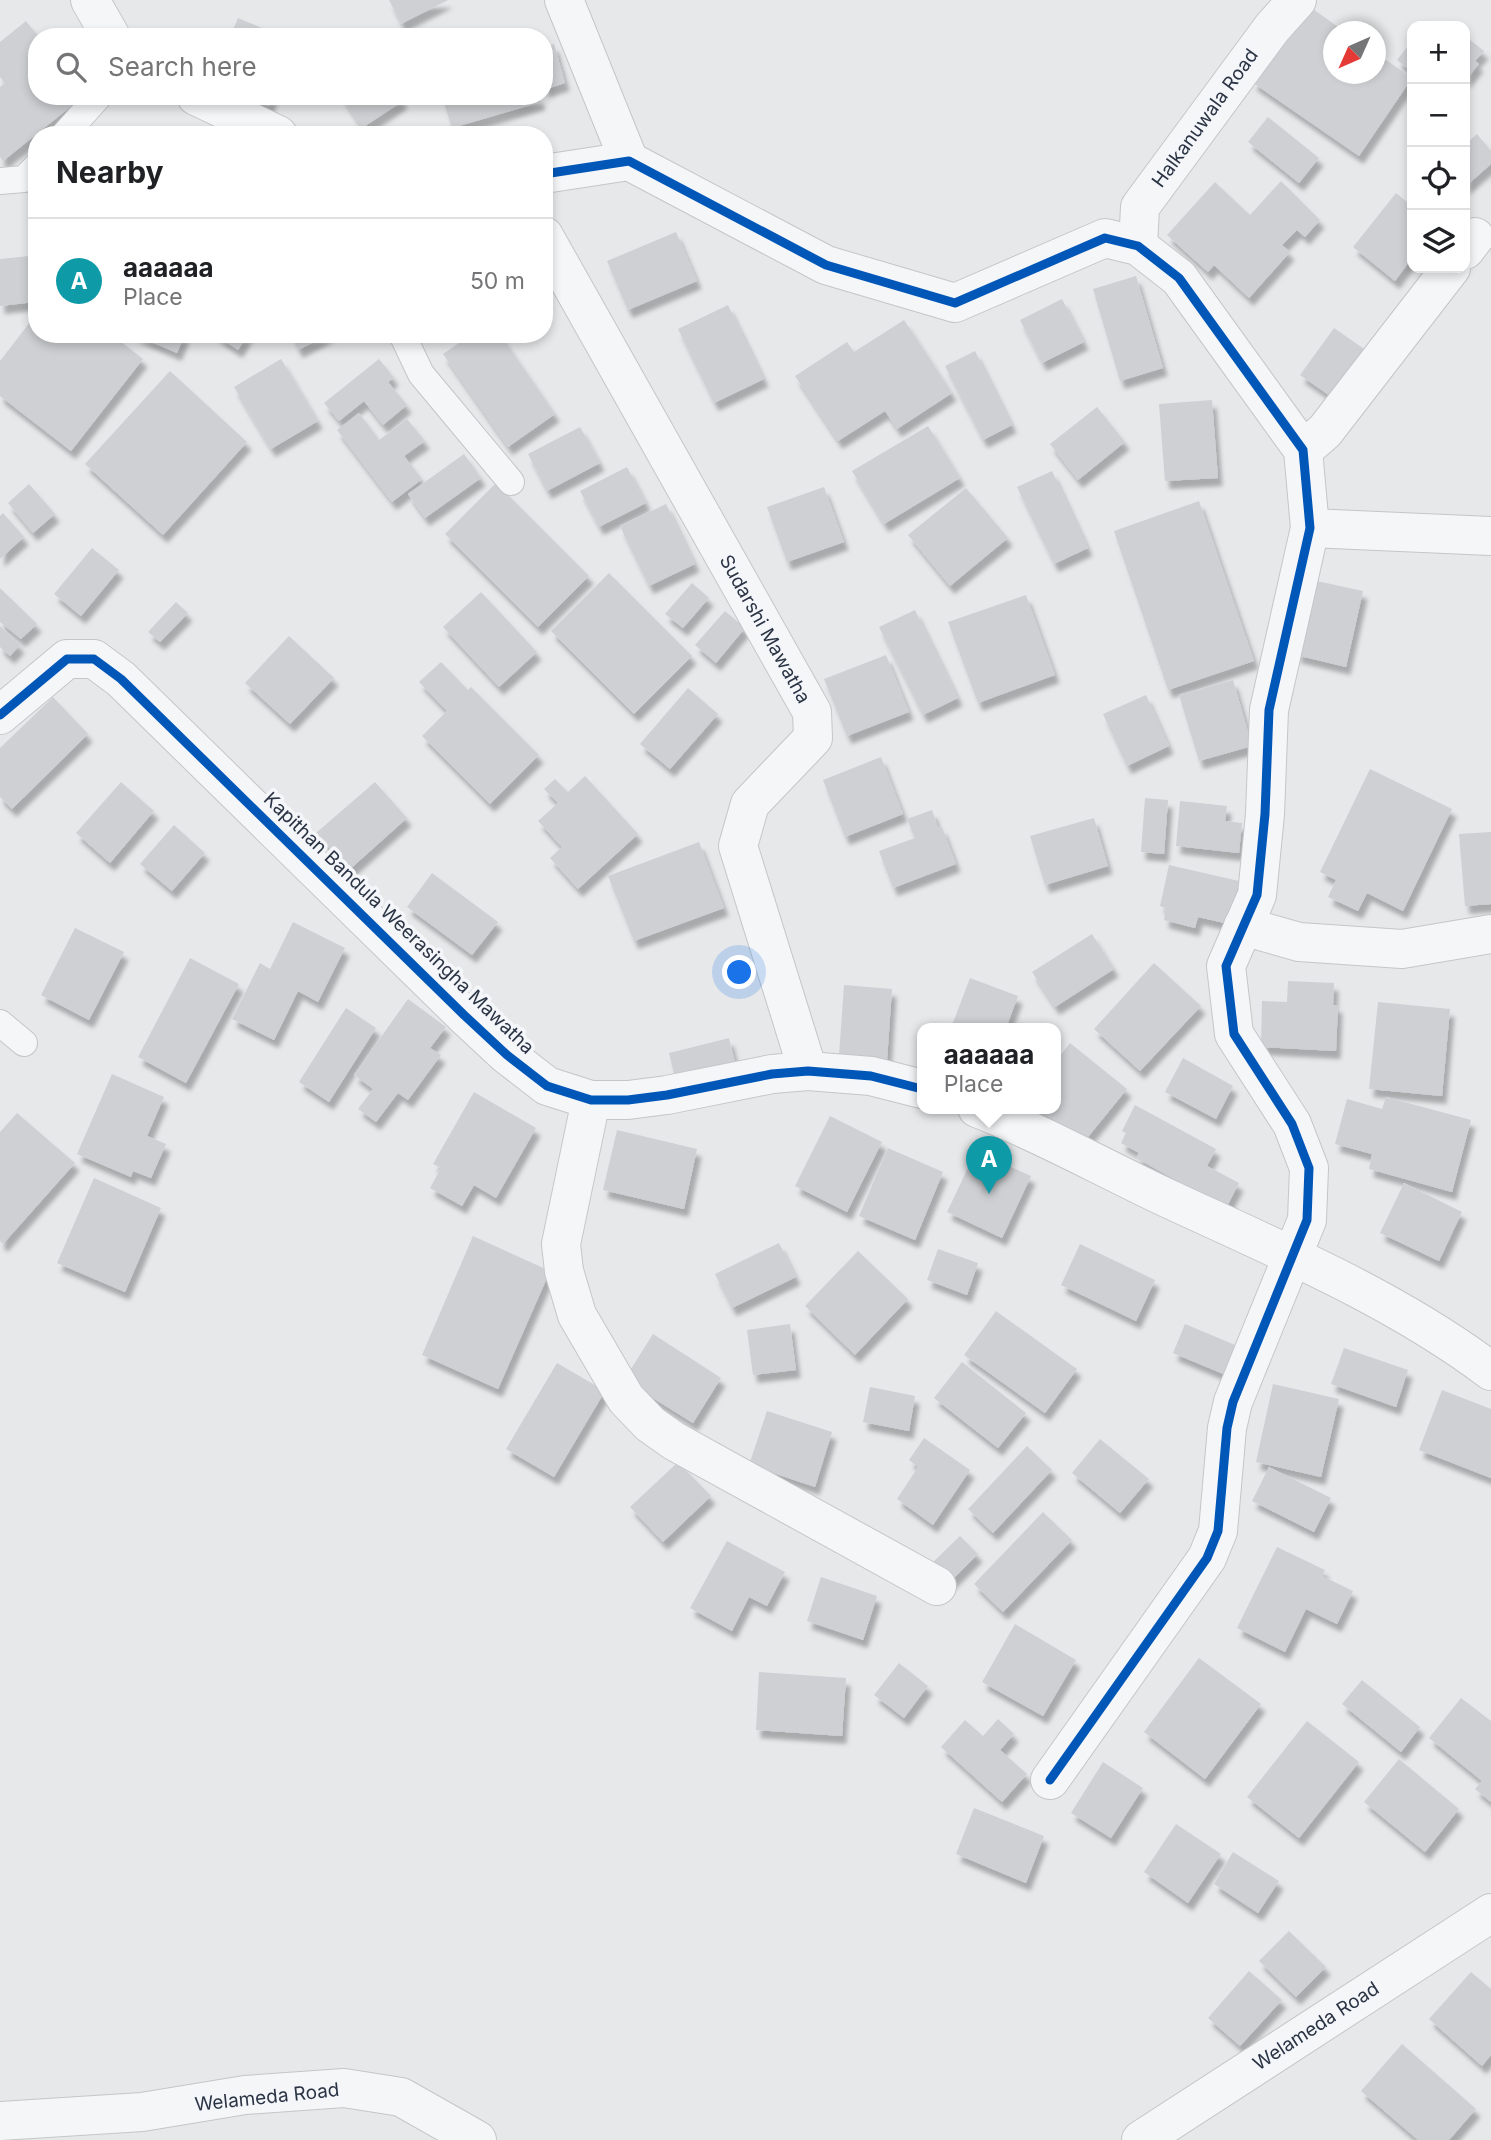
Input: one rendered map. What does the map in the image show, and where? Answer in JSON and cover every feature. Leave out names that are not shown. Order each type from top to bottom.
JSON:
[{"type":"street","points":[[90,0],[106,28]]},
{"type":"street","points":[[564,0],[629,161]]},
{"type":"street","name":"Halkanuwala Road","points":[[1138,246],[1140,207],[1272,28],[1297,0]]},
{"type":"street","points":[[215,105],[259,126]]},
{"type":"street","points":[[553,173],[629,161],[826,265],[955,303],[1105,239],[1138,246],[1179,278],[1303,450],[1310,528],[1269,710],[1265,814],[1257,895],[1226,967],[1234,1034],[1292,1124],[1309,1168],[1307,1220],[1233,1402],[1227,1428],[1218,1531],[1207,1559],[1050,1780]]},
{"type":"street","name":"Sudarshi Mawatha","points":[[553,252],[812,712],[813,738],[750,804],[737,846],[808,1071]]},
{"type":"street","points":[[1303,450],[1325,431],[1447,273]]},
{"type":"street","points":[[1310,528],[1491,536]]},
{"type":"street","name":"Kapithan Bandula Weerasingha Mawatha","points":[[0,715],[67,659],[94,659],[121,679],[507,1055],[547,1086],[591,1100],[628,1100],[772,1074],[808,1071],[871,1076],[917,1088]]},
{"type":"street","points":[[1243,926],[1299,942],[1402,949],[1491,934]]},
{"type":"street","points":[[591,1100],[561,1244],[564,1271],[577,1315],[626,1399],[650,1424],[674,1441],[937,1586]]},
{"type":"street","points":[[990,1114],[1371,1296],[1459,1347],[1491,1371]]},
{"type":"street","name":"Welameda Road","points":[[1142,2140],[1491,1913]]},
{"type":"street","name":"Welameda Road","points":[[0,2120],[142,2112],[245,2095],[344,2088],[401,2097],[477,2140]]},
{"type":"lane","points":[[72,126],[91,105]]},
{"type":"lane","points":[[0,181],[24,179],[28,175]]},
{"type":"lane","points":[[406,343],[422,374],[511,482]]},
{"type":"lane","points":[[0,1023],[24,1043]]},
{"type":"building","points":[[389,0],[448,0],[401,24]]},
{"type":"building","points":[[1306,4],[1330,21],[1323,21],[1323,84],[1386,84],[1386,60],[1407,75],[1407,85],[1359,156],[1252,82]]},
{"type":"building","points":[[238,18],[262,28],[234,28]]},
{"type":"building","points":[[26,21],[32,28],[28,28],[28,105],[73,105],[47,126],[28,126],[28,141],[3,161],[0,157],[0,87],[5,83],[0,77],[0,42]]},
{"type":"building","points":[[1470,40],[1484,51],[1475,61],[1479,64],[1470,75]]},
{"type":"building","points":[[553,44],[565,83],[553,87]]},
{"type":"building","points":[[1407,47],[1407,68],[1397,60]]},
{"type":"building","points":[[347,105],[397,105],[365,126],[361,126]]},
{"type":"building","points":[[445,105],[531,105],[459,126],[451,126]]},
{"type":"building","points":[[1268,117],[1319,158],[1299,183],[1248,142]]},
{"type":"building","points":[[1477,134],[1491,151],[1491,164],[1470,183],[1470,147],[1470,140]]},
{"type":"building","points":[[1281,181],[1320,220],[1305,237],[1297,230],[1282,245],[1290,252],[1249,298],[1214,265],[1208,272],[1167,235],[1215,182],[1250,215]]},
{"type":"building","points":[[1396,193],[1407,202],[1407,265],[1395,281],[1353,247]]},
{"type":"building","points":[[676,232],[697,281],[628,310],[607,261]]},
{"type":"building","points":[[28,256],[28,303],[0,306],[0,259]]},
{"type":"building","points":[[1136,276],[1163,368],[1120,381],[1093,289]]},
{"type":"building","points":[[1062,299],[1084,342],[1042,363],[1020,320]]},
{"type":"building","points":[[728,305],[764,379],[714,403],[678,329]]},
{"type":"building","points":[[904,320],[952,393],[897,429],[885,411],[838,441],[795,376],[847,342],[854,352]]},
{"type":"building","points":[[28,325],[28,343],[123,343],[143,359],[71,451],[0,396],[0,361]]},
{"type":"building","points":[[1334,328],[1367,351],[1333,398],[1300,375]]},
{"type":"building","points":[[154,343],[181,343],[177,353]]},
{"type":"building","points":[[228,343],[242,343],[238,350]]},
{"type":"building","points":[[295,343],[312,343],[298,350]]},
{"type":"building","points":[[459,343],[506,343],[555,414],[508,447],[443,354]]},
{"type":"building","points":[[975,351],[1012,425],[983,440],[945,366]]},
{"type":"building","points":[[281,359],[318,421],[271,449],[234,387]]},
{"type":"building","points":[[379,359],[394,378],[388,382],[407,405],[383,425],[364,401],[339,421],[324,403]]},
{"type":"building","points":[[170,371],[247,442],[163,535],[85,464]]},
{"type":"building","points":[[1212,400],[1218,478],[1165,481],[1159,404]]},
{"type":"building","points":[[1097,407],[1125,442],[1078,480],[1050,444]]},
{"type":"building","points":[[359,413],[379,440],[407,419],[425,441],[404,456],[422,479],[392,502],[337,430]]},
{"type":"building","points":[[928,426],[960,478],[884,524],[852,471]]},
{"type":"building","points":[[580,427],[600,463],[547,491],[528,454]]},
{"type":"building","points":[[464,454],[481,478],[425,518],[408,494]]},
{"type":"building","points":[[627,467],[646,503],[599,527],[580,491]]},
{"type":"building","points":[[1052,471],[1088,548],[1054,564],[1017,487]]},
{"type":"building","points":[[496,483],[589,576],[538,627],[445,534]]},
{"type":"building","points":[[29,484],[55,514],[33,533],[8,503]]},
{"type":"building","points":[[824,487],[844,542],[787,562],[767,507]]},
{"type":"building","points":[[966,488],[1008,538],[950,586],[908,535]]},
{"type":"building","points":[[1199,501],[1254,661],[1168,690],[1114,531]]},
{"type":"building","points":[[666,504],[695,564],[649,586],[620,526]]},
{"type":"building","points":[[3,513],[24,537],[0,559],[0,516]]},
{"type":"building","points":[[92,548],[119,570],[81,616],[54,594]]},
{"type":"building","points":[[609,573],[692,656],[634,714],[551,631]]},
{"type":"building","points":[[1312,580],[1363,591],[1346,667],[1296,655]]},
{"type":"building","points":[[692,583],[709,598],[683,628],[665,614]]},
{"type":"building","points":[[0,588],[37,624],[21,639],[0,622]]},
{"type":"building","points":[[481,592],[537,652],[499,687],[443,627]]},
{"type":"building","points":[[1026,595],[1055,675],[978,703],[948,622]]},
{"type":"building","points":[[176,602],[188,613],[160,642],[148,632]]},
{"type":"building","points":[[915,610],[958,698],[923,715],[879,627]]},
{"type":"building","points":[[725,611],[745,628],[716,663],[695,645]]},
{"type":"building","points":[[0,626],[20,645],[10,656],[0,647]]},
{"type":"building","points":[[289,636],[334,678],[290,724],[245,683]]},
{"type":"building","points":[[886,655],[909,712],[847,736],[824,679]]},
{"type":"building","points":[[441,662],[468,690],[471,687],[539,755],[490,804],[422,736],[447,711],[419,682]]},
{"type":"building","points":[[1233,680],[1252,746],[1199,761],[1179,695]]},
{"type":"building","points":[[688,688],[718,714],[670,769],[640,744]]},
{"type":"building","points":[[1146,695],[1169,746],[1127,766],[1103,714]]},
{"type":"building","points":[[53,697],[88,734],[12,809],[0,797],[0,748]]},
{"type":"building","points":[[881,757],[903,814],[845,837],[823,780]]},
{"type":"building","points":[[1370,769],[1452,809],[1403,911],[1367,893],[1358,911],[1328,897],[1336,880],[1320,872]]},
{"type":"building","points":[[585,776],[638,834],[578,889],[550,858],[562,847],[538,821],[558,803],[544,789],[555,779],[568,792]]},
{"type":"building","points":[[121,782],[154,811],[110,863],[76,833]]},
{"type":"building","points":[[375,782],[407,818],[349,870],[316,833]]},
{"type":"building","points":[[1145,798],[1168,800],[1164,854],[1141,852]]},
{"type":"building","points":[[1180,801],[1227,806],[1225,821],[1242,823],[1239,853],[1176,846]]},
{"type":"building","points":[[932,810],[938,828],[942,827],[956,864],[893,888],[879,851],[915,838],[907,819]]},
{"type":"building","points":[[1094,818],[1108,866],[1045,885],[1030,836]]},
{"type":"building","points":[[174,825],[205,853],[172,891],[140,864]]},
{"type":"building","points":[[1491,832],[1491,904],[1465,906],[1459,834]]},
{"type":"building","points":[[699,842],[724,908],[634,941],[608,876]]},
{"type":"building","points":[[1169,865],[1239,881],[1229,924],[1198,917],[1195,928],[1164,920],[1166,908],[1160,906]]},
{"type":"building","points":[[432,873],[498,922],[472,955],[407,907]]},
{"type":"building","points":[[293,922],[345,948],[318,1002],[298,991],[274,1040],[232,1019],[260,963],[270,969]]},
{"type":"building","points":[[75,928],[124,952],[89,1020],[41,995]]},
{"type":"building","points":[[1092,934],[1114,969],[1055,1007],[1032,972]]},
{"type":"building","points":[[190,958],[239,984],[186,1083],[138,1057]]},
{"type":"building","points":[[1154,963],[1201,1006],[1140,1071],[1094,1029]]},
{"type":"building","points":[[970,978],[1018,996],[1008,1023],[953,1023]]},
{"type":"building","points":[[1288,981],[1334,983],[1333,1005],[1338,1005],[1336,1051],[1261,1047],[1262,1001],[1287,1002]]},
{"type":"building","points":[[844,985],[892,989],[886,1074],[838,1070]]},
{"type":"building","points":[[408,999],[446,1027],[430,1048],[441,1055],[408,1100],[398,1093],[376,1122],[358,1109],[373,1089],[354,1075]]},
{"type":"building","points":[[1378,1002],[1450,1009],[1442,1096],[1369,1089]]},
{"type":"building","points":[[346,1008],[376,1028],[329,1102],[299,1082]]},
{"type":"building","points":[[729,1038],[738,1075],[678,1090],[669,1053]]},
{"type":"building","points":[[1070,1043],[1127,1089],[1079,1148],[1037,1114],[1061,1114],[1061,1055]]},
{"type":"building","points":[[1183,1058],[1233,1086],[1216,1119],[1165,1092]]},
{"type":"building","points":[[112,1074],[164,1097],[147,1136],[166,1144],[151,1178],[133,1171],[131,1177],[77,1154]]},
{"type":"building","points":[[474,1092],[536,1128],[496,1198],[474,1185],[462,1206],[430,1188],[441,1168],[433,1164]]},
{"type":"building","points":[[1386,1097],[1471,1120],[1452,1192],[1369,1169],[1372,1154],[1335,1144],[1347,1099],[1382,1109]]},
{"type":"building","points":[[1135,1105],[1216,1149],[1207,1166],[1239,1183],[1223,1214],[1169,1186],[1172,1178],[1136,1158],[1139,1153],[1121,1143],[1126,1133],[1122,1131]]},
{"type":"building","points":[[17,1113],[75,1163],[3,1244],[0,1241],[0,1132]]},
{"type":"building","points":[[830,1116],[882,1142],[847,1212],[795,1186]]},
{"type":"building","points":[[617,1130],[697,1149],[684,1209],[603,1190]]},
{"type":"building","points":[[888,1148],[943,1172],[915,1240],[859,1216]]},
{"type":"building","points":[[976,1151],[1031,1176],[1002,1238],[947,1212]]},
{"type":"building","points":[[94,1178],[161,1208],[125,1292],[57,1263]]},
{"type":"building","points":[[1404,1183],[1462,1212],[1439,1261],[1380,1233]]},
{"type":"building","points":[[473,1236],[550,1271],[498,1389],[422,1355]]},
{"type":"building","points":[[779,1243],[796,1277],[732,1308],[715,1274]]},
{"type":"building","points":[[1080,1244],[1155,1280],[1136,1321],[1061,1285]]},
{"type":"building","points":[[938,1249],[978,1263],[967,1295],[927,1280]]},
{"type":"building","points":[[858,1251],[908,1299],[855,1355],[805,1306]]},
{"type":"building","points":[[996,1311],[1077,1369],[1045,1413],[964,1355]]},
{"type":"building","points":[[790,1324],[796,1370],[753,1375],[747,1330]]},
{"type":"building","points":[[1185,1324],[1240,1347],[1228,1376],[1173,1353]]},
{"type":"building","points":[[653,1334],[721,1378],[693,1423],[624,1380]]},
{"type":"building","points":[[1344,1348],[1408,1370],[1396,1407],[1331,1384]]},
{"type":"building","points":[[962,1362],[1026,1413],[998,1448],[934,1398]]},
{"type":"building","points":[[557,1363],[605,1391],[554,1477],[506,1449]]},
{"type":"building","points":[[1273,1384],[1339,1399],[1321,1477],[1256,1462]]},
{"type":"building","points":[[870,1387],[915,1396],[909,1431],[863,1422]]},
{"type":"building","points":[[1442,1390],[1491,1409],[1491,1478],[1419,1450]]},
{"type":"building","points":[[767,1411],[832,1432],[815,1487],[749,1465]]},
{"type":"building","points":[[924,1438],[970,1470],[933,1525],[897,1499],[918,1467],[909,1460]]},
{"type":"building","points":[[1100,1439],[1149,1479],[1120,1513],[1072,1473]]},
{"type":"building","points":[[1027,1446],[1052,1470],[993,1533],[968,1509]]},
{"type":"building","points":[[678,1462],[711,1496],[663,1542],[630,1507]]},
{"type":"building","points":[[1269,1467],[1331,1498],[1314,1532],[1252,1501]]},
{"type":"building","points":[[1043,1512],[1072,1540],[1003,1612],[974,1584]]},
{"type":"building","points":[[960,1536],[978,1554],[946,1586],[928,1567]]},
{"type":"building","points":[[727,1541],[785,1572],[767,1606],[749,1597],[732,1631],[690,1608]]},
{"type":"building","points":[[1277,1547],[1325,1570],[1322,1576],[1353,1591],[1337,1624],[1306,1609],[1285,1652],[1237,1628]]},
{"type":"building","points":[[821,1577],[877,1596],[863,1640],[807,1621]]},
{"type":"building","points":[[1015,1624],[1076,1660],[1043,1716],[982,1682]]},
{"type":"building","points":[[1199,1658],[1261,1704],[1205,1779],[1144,1732]]},
{"type":"building","points":[[899,1663],[928,1686],[904,1718],[874,1695]]},
{"type":"building","points":[[759,1672],[846,1678],[842,1736],[756,1730]]},
{"type":"building","points":[[1362,1680],[1420,1727],[1401,1752],[1342,1704]]},
{"type":"building","points":[[1461,1698],[1491,1721],[1491,1802],[1475,1789],[1482,1781],[1429,1738]]},
{"type":"building","points":[[998,1719],[1014,1734],[1000,1750],[1027,1774],[1002,1802],[941,1747],[965,1720],[983,1736]]},
{"type":"building","points":[[1307,1721],[1359,1762],[1299,1838],[1247,1797]]},
{"type":"building","points":[[1399,1759],[1459,1809],[1425,1852],[1364,1802]]},
{"type":"building","points":[[1103,1762],[1143,1788],[1111,1838],[1071,1813]]},
{"type":"building","points":[[974,1808],[1044,1836],[1026,1883],[956,1854]]},
{"type":"building","points":[[1176,1824],[1221,1854],[1188,1903],[1144,1872]]},
{"type":"building","points":[[1233,1852],[1279,1881],[1258,1913],[1214,1884]]},
{"type":"building","points":[[1289,1931],[1326,1967],[1296,1997],[1259,1961]]},
{"type":"building","points":[[1249,1971],[1282,2000],[1240,2046],[1208,2018]]},
{"type":"building","points":[[1471,1972],[1491,1989],[1491,2055],[1482,2066],[1429,2019]]},
{"type":"building","points":[[1402,2044],[1476,2109],[1449,2140],[1418,2140],[1361,2091]]},
{"type":"cycle path","points":[[553,173],[629,161],[826,265],[955,303],[1105,238],[1138,246],[1179,278],[1303,450],[1310,528],[1269,710],[1265,814],[1257,895],[1226,966],[1234,1034],[1292,1124],[1309,1168],[1307,1220],[1233,1402],[1227,1428],[1218,1531],[1207,1558],[1050,1780]]},
{"type":"cycle path","points":[[0,715],[67,659],[94,659],[121,679],[464,1015],[507,1055],[547,1086],[591,1100],[628,1100],[772,1074],[808,1071],[871,1076],[917,1088]]},
{"type":"place","name":"aaaaaa","points":[[989,1194]]}]
